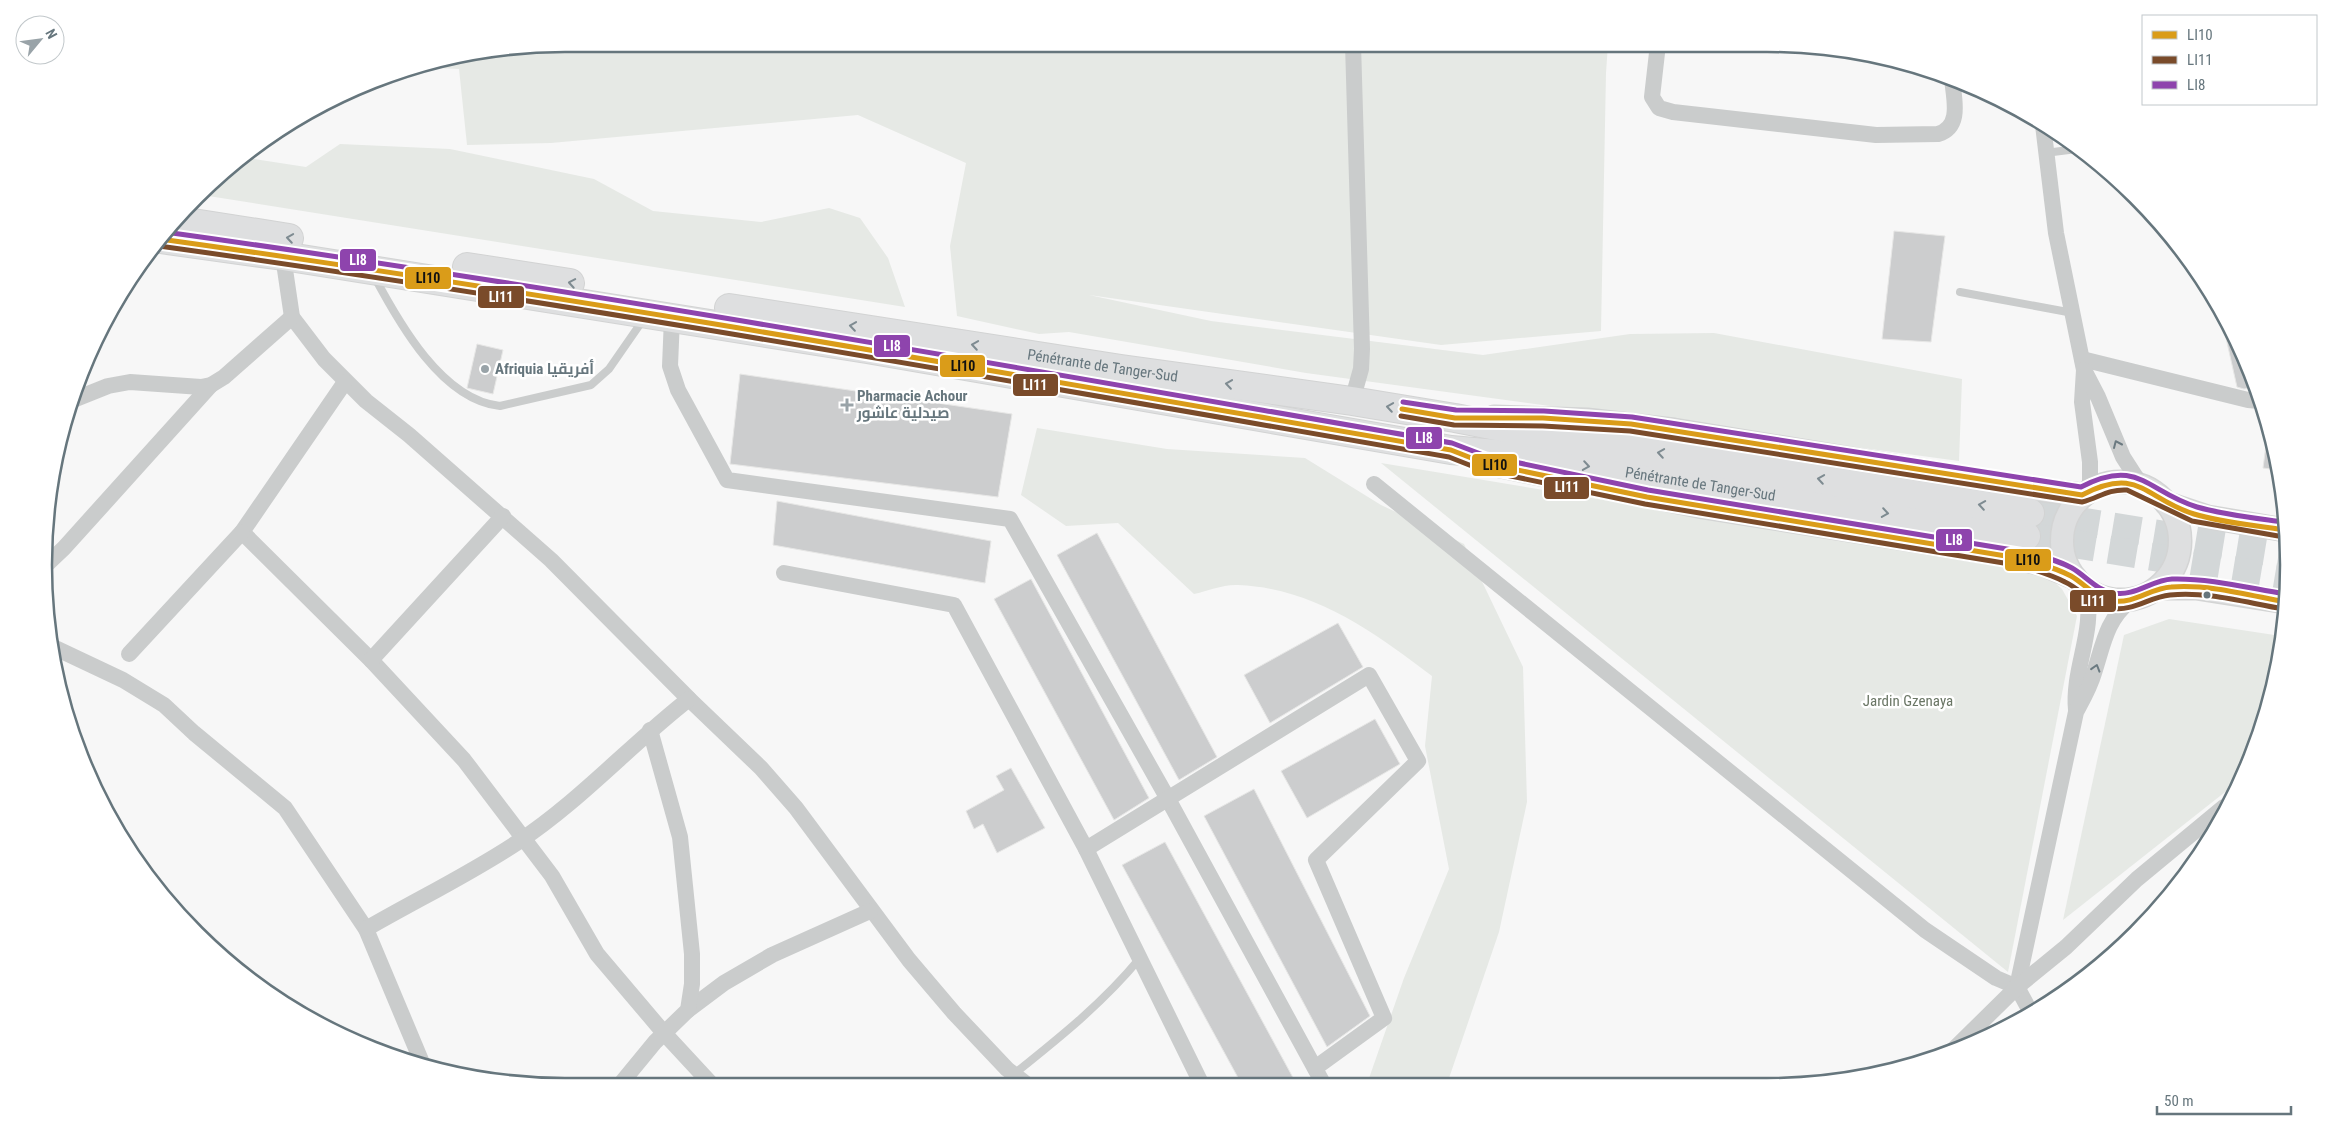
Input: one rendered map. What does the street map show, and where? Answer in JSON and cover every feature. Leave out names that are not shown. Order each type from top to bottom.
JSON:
[{"type":"highway","name":"Pénétrante de Tanger-Sud","points":[[185,222],[646,296],[1025,365],[1451,450],[1531,457],[2028,524],[1542,436],[1455,418],[1121,369],[1025,365]]},
{"type":"highway","name":"Pénétrante de Tanger-Sud","points":[[169,240],[283,256],[659,316],[920,347]]},
{"type":"street","points":[[1352,402],[1361,369],[1362,349],[1354,52]]},
{"type":"street","points":[[1657,52],[1652,97],[1659,108],[1673,112],[1876,135],[1938,134],[1947,131],[1952,125],[1955,113],[1953,88]]},
{"type":"street","points":[[2044,134],[2056,233],[2083,364],[2082,402],[2090,462],[2086,493]]},
{"type":"street","points":[[283,256],[292,317],[324,359],[345,382],[504,516],[761,768],[796,808],[870,911],[954,1013],[1019,1078]]},
{"type":"street","points":[[659,316],[670,366],[678,390],[727,480],[1010,519],[1168,799],[1321,1078]]},
{"type":"street","points":[[52,559],[211,385],[224,377],[292,317]]},
{"type":"street","points":[[2083,364],[2252,400]]},
{"type":"street","points":[[2083,364],[2122,457],[2141,485]]},
{"type":"street","points":[[82,397],[108,386],[130,382],[201,387],[211,385]]},
{"type":"street","points":[[129,654],[242,532],[345,382]]},
{"type":"street","points":[[1455,418],[1543,418],[1631,424],[2035,489],[2086,493]]},
{"type":"street","points":[[1451,450],[1484,463],[1647,497],[2006,556],[2042,564],[2081,584],[2099,597],[2114,601],[2130,601],[2144,597],[2158,588],[2171,574],[2178,557],[2180,538],[2176,520],[2166,503],[2155,493],[2141,485],[2114,482],[2086,493],[2068,512],[2061,539],[2067,566],[2081,584],[2089,622],[2076,678],[2076,712],[2017,987]]},
{"type":"street","points":[[1374,484],[1925,930],[1996,978],[2017,987],[2028,1007]]},
{"type":"street","points":[[2166,503],[2208,517],[2278,529]]},
{"type":"street","points":[[372,660],[504,516]]},
{"type":"street","points":[[242,532],[372,660],[464,760],[525,837],[552,876],[597,954],[664,1033],[706,1078]]},
{"type":"street","points":[[784,573],[954,605],[1086,848],[1199,1078]]},
{"type":"street","points":[[2158,588],[2196,588],[2278,601]]},
{"type":"street","points":[[2076,712],[2094,676],[2108,626],[2117,612],[2130,601]]},
{"type":"street","points":[[60,650],[123,680],[164,705],[194,733],[285,808],[366,928],[420,1057]]},
{"type":"street","points":[[1086,848],[1369,675],[1418,761],[1316,860],[1384,1018],[1315,1068]]},
{"type":"street","points":[[366,928],[525,837],[569,804],[650,730],[689,699]]},
{"type":"street","points":[[650,730],[680,837],[692,954],[692,984],[688,1010]]},
{"type":"street","points":[[1965,1038],[2017,987],[2066,947],[2137,879],[2214,816]]},
{"type":"street","points":[[626,1078],[664,1033],[688,1010],[724,983],[772,955],[870,911]]},
{"type":"lane","points":[[2045,153],[2067,150]]},
{"type":"lane","points":[[370,270],[399,323],[412,341],[460,392],[486,404],[500,406],[591,385],[609,369],[659,316]]},
{"type":"lane","points":[[1960,292],[2073,313]]},
{"type":"lane","points":[[1014,1074],[1093,1010],[1140,958]]},
{"type":"green space","points":[[566,52],[1607,52],[1601,331],[1441,345],[1089,295],[1211,321],[1483,355],[1630,334],[1714,333],[1962,379],[1959,461],[1306,373],[1069,332],[1039,334],[957,316],[950,246],[966,163],[858,115],[551,143],[467,145],[459,69],[440,68],[499,57]]},
{"type":"green space","points":[[340,144],[450,149],[594,179],[653,211],[761,222],[829,208],[860,218],[888,258],[905,307],[210,196],[253,159],[306,167]]},
{"type":"green space","points":[[1037,428],[1167,449],[1305,458],[1381,505],[1464,544],[1523,667],[1527,802],[1499,932],[1449,1078],[1369,1078],[1404,978],[1449,869],[1425,746],[1432,676],[1388,644],[1342,615],[1292,594],[1266,588],[1233,585],[1194,594],[1118,523],[1066,526],[1021,495]]},
{"type":"green space","name":"Jardin Gzenaya","points":[[1381,463],[2044,573],[2062,589],[2077,616],[2008,972]]},
{"type":"green space","points":[[2169,619],[2275,635],[2270,666],[2262,698],[2252,730],[2228,790],[2063,920],[2124,635]]},
{"type":"building","points":[[1894,231],[1945,236],[1931,342],[1882,339]]},
{"type":"building","points":[[2226,337],[2247,388],[2237,387]]},
{"type":"building","name":"Afriquia أفريقيا","points":[[477,344],[503,350],[493,394],[467,388]]},
{"type":"building","points":[[740,374],[1012,414],[998,497],[730,464]]},
{"type":"building","points":[[2266,448],[2271,469],[2263,468]]},
{"type":"building","points":[[777,501],[991,541],[985,583],[773,545]]},
{"type":"building","points":[[1097,533],[1217,757],[1179,780],[1057,555]]},
{"type":"building","points":[[1031,579],[1149,798],[1114,820],[994,599]]},
{"type":"building","points":[[1338,623],[1363,667],[1270,723],[1244,675]]},
{"type":"building","points":[[1375,719],[1400,764],[1307,818],[1281,771]]},
{"type":"building","points":[[1011,768],[1045,828],[997,853],[983,824],[974,829],[966,811],[1004,790],[996,776]]},
{"type":"building","points":[[1254,789],[1370,1016],[1327,1047],[1204,816]]},
{"type":"building","points":[[1165,842],[1293,1078],[1238,1078],[1122,865]]},
{"type":"tunnel","points":[[2030,513],[2279,554]]},
{"type":"tunnel","points":[[2026,536],[2279,578]]},
{"type":"transit line","name":"LI8","points":[[175,233],[326,255],[649,306],[1452,443],[1486,456],[1648,490],[2025,552],[2049,558],[2066,565],[2108,592],[2129,593],[2165,580],[2186,579],[2278,593]]},
{"type":"transit line","name":"LI10","points":[[169,240],[322,262],[645,313],[1451,450],[1484,463],[1647,497],[2024,559],[2065,573],[2095,594],[2113,601],[2128,600],[2164,588],[2185,586],[2228,591],[2278,601]]},
{"type":"transit line","name":"LI11","points":[[164,247],[321,269],[644,320],[1449,457],[1482,470],[1645,504],[2022,566],[2071,585],[2098,604],[2111,608],[2127,608],[2162,596],[2184,594],[2227,598],[2277,608]]},
{"type":"transit line","name":"LI8","points":[[1403,402],[1456,410],[1544,411],[1632,417],[2081,487],[2117,475],[2130,476],[2142,480],[2180,501],[2197,507],[2277,521]]},
{"type":"transit line","name":"LI10","points":[[1402,409],[1455,418],[1543,418],[1631,424],[2082,495],[2117,483],[2130,484],[2177,508],[2194,514],[2228,522],[2278,529]]},
{"type":"transit line","name":"LI11","points":[[1401,416],[1454,425],[1543,426],[1630,431],[2082,502],[2108,492],[2127,490],[2192,521],[2278,536]]},
{"type":"place","name":"Afriquia أفريقيا","points":[[485,369]]},
{"type":"place","name":"Pharmacie Achour صيدلية عاشور","points":[[847,405]]}]
